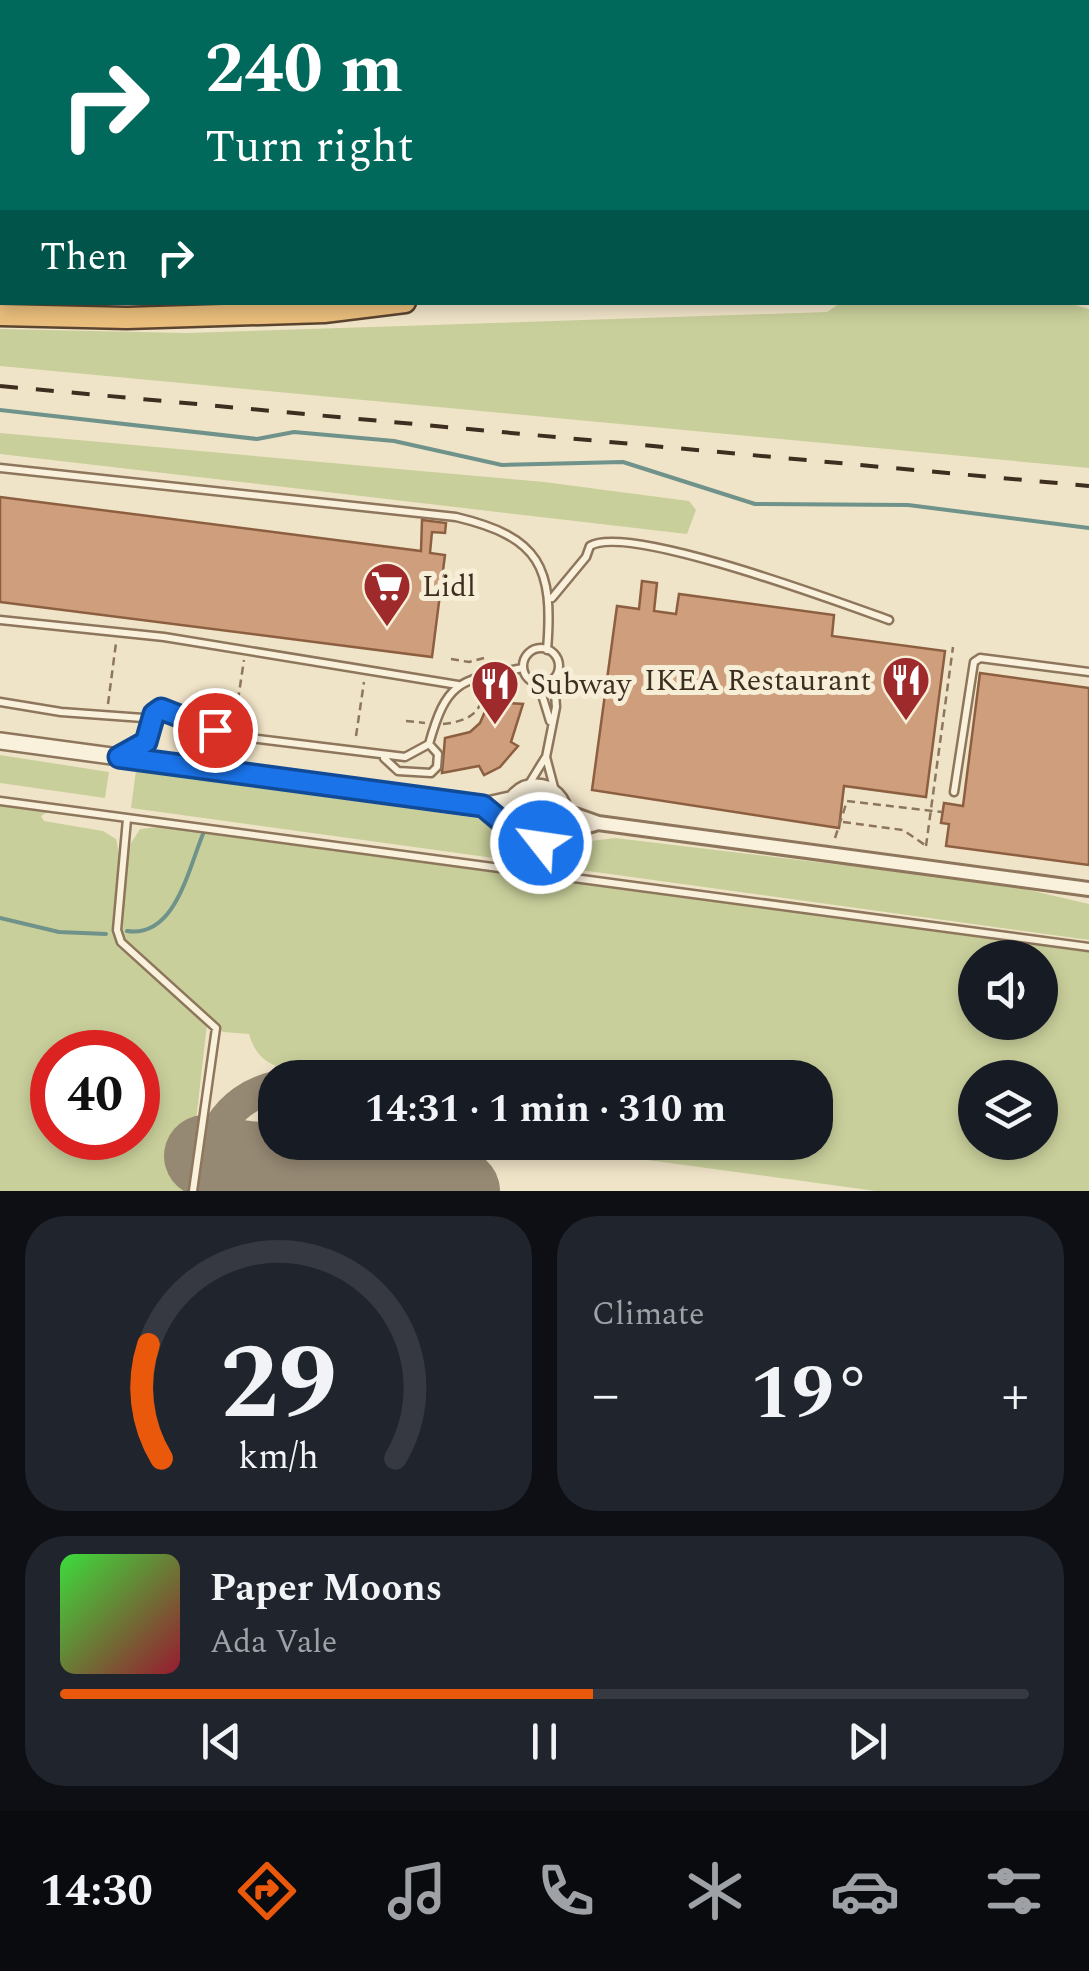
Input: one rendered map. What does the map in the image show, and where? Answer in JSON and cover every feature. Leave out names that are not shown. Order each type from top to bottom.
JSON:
[{"type":"highway","points":[[0,315],[218,316],[372,310],[393,305]]},
{"type":"street","points":[[0,741],[483,806],[540,788],[556,796],[564,811],[598,823],[1089,889]]},
{"type":"street","points":[[512,829],[508,814],[520,794]]},
{"type":"street","points":[[483,806],[532,843],[598,823]]},
{"type":"street","points":[[556,835],[564,811]]},
{"type":"lane","points":[[0,468],[495,526],[524,546],[538,564],[551,599],[547,650],[558,662],[546,757],[556,796]]},
{"type":"lane","points":[[551,599],[586,557],[590,546],[618,542],[738,570],[889,620]]},
{"type":"lane","points":[[0,620],[245,649],[459,686]]},
{"type":"lane","points":[[522,668],[530,652],[547,650]]},
{"type":"lane","points":[[954,792],[969,675],[977,660],[1089,672]]},
{"type":"lane","points":[[522,668],[528,679],[538,684],[551,722]]},
{"type":"lane","points":[[0,702],[182,716],[233,736],[405,757],[429,744],[438,709],[459,686],[476,678],[522,668]]},
{"type":"lane","points":[[538,684],[554,678]]},
{"type":"lane","points":[[119,757],[146,742],[155,714]]},
{"type":"lane","points":[[383,757],[398,771],[431,773],[437,768],[438,754],[429,744]]},
{"type":"lane","points":[[520,794],[546,757]]},
{"type":"lane","points":[[0,801],[1089,947]]},
{"type":"lane","points":[[127,819],[117,930],[121,942],[216,1028],[193,1191]]},
{"type":"path","points":[[107,713],[118,631]]},
{"type":"path","points":[[843,822],[903,830],[926,846],[953,647]]},
{"type":"path","points":[[233,736],[245,649]]},
{"type":"path","points":[[450,659],[469,662],[484,658]]},
{"type":"path","points":[[469,662],[473,672]]},
{"type":"path","points":[[356,736],[366,670]]},
{"type":"path","points":[[442,724],[476,712],[482,703],[480,687]]},
{"type":"path","points":[[406,721],[426,723]]},
{"type":"path","points":[[835,838],[847,800],[942,812]]},
{"type":"green space","points":[[838,305],[1075,305],[1089,309],[1089,468],[0,366],[0,329],[187,333],[827,312]]},
{"type":"green space","points":[[0,433],[544,482],[689,501],[696,510],[687,534],[0,454]]},
{"type":"green space","points":[[0,755],[109,772],[105,798],[0,783]]},
{"type":"green space","points":[[136,770],[483,819],[534,848],[615,838],[1008,885],[1089,904],[1089,940],[131,808]]},
{"type":"green space","points":[[0,804],[51,810],[41,816],[44,821],[103,831],[116,839],[119,865],[115,919],[119,945],[207,1024],[188,1191],[0,1191]]},
{"type":"green space","points":[[168,826],[1001,940],[958,940],[958,1040],[1058,1040],[1058,948],[1089,952],[1089,1191],[876,1191],[647,1160],[833,1160],[833,1060],[266,1060],[255,1049],[249,1034],[223,1032],[124,940],[120,929],[128,848],[140,829]]},
{"type":"building","points":[[0,497],[421,551],[422,520],[446,523],[445,533],[432,532],[430,553],[445,555],[432,657],[0,602]]},
{"type":"building","points":[[642,581],[657,583],[654,611],[676,614],[679,594],[834,615],[832,636],[945,651],[926,797],[844,786],[839,828],[592,790],[617,606],[639,609]]},
{"type":"building","points":[[980,673],[1089,688],[1089,865],[946,846],[949,824],[941,823],[944,803],[963,806]]},
{"type":"building","points":[[489,702],[523,704],[511,742],[518,746],[500,767],[484,775],[479,766],[442,773],[445,738],[470,732],[480,723]]},
{"type":"waterway","points":[[0,410],[257,439],[294,432],[394,441],[502,465],[623,462],[755,504],[908,505],[1089,528]]},
{"type":"waterway","points":[[127,931],[157,924],[168,913],[203,834]]},
{"type":"waterway","points":[[0,918],[59,932],[106,934]]},
{"type":"taxiway","points":[[213,1191],[210,1156],[214,1140],[231,1112],[258,1093]]},
{"type":"taxiway","points":[[403,1160],[444,1189],[432,1191]]},
{"type":"runway","points":[[205,1156],[459,1191]]},
{"type":"railway","points":[[0,386],[1089,486]]},
{"type":"place","name":"Lidl","points":[[387,628]]},
{"type":"place","name":"IKEA Restaurant","points":[[906,722]]},
{"type":"place","name":"Subway","points":[[495,726]]},
{"type":"route","points":[[215,730],[171,710],[156,710],[146,742],[119,757],[483,806],[517,836],[541,843]]}]
